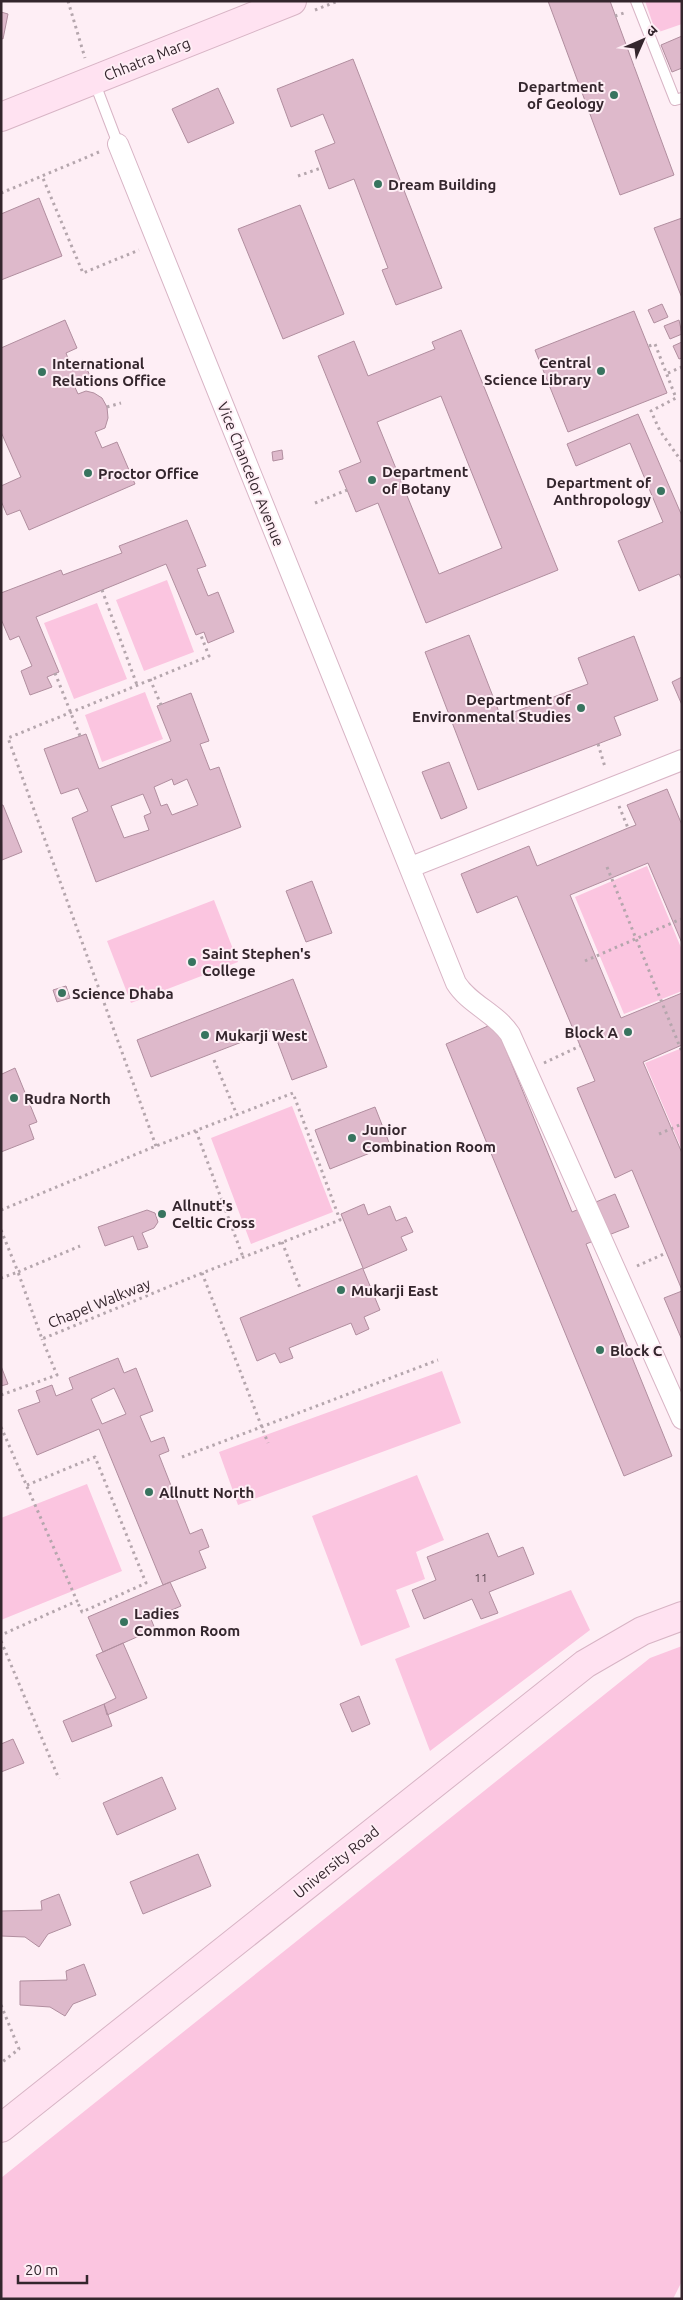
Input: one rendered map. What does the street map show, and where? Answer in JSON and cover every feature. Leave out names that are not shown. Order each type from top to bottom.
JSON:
[{"type":"street","name":"Chhatra Marg","points":[[1,117],[292,1]]},
{"type":"street","name":"Vice Chancelor Avenue","points":[[118,144],[456,982],[464,993],[506,1028],[682,1419]]},
{"type":"street","points":[[411,867],[682,760]]},
{"type":"street","name":"University Road","points":[[1,2128],[585,1664],[642,1631],[682,1616]]},
{"type":"lane","points":[[636,1],[675,100],[682,98]]},
{"type":"lane","name":"Vice Chancelor Avenue","points":[[94,80],[118,144]]},
{"type":"path","points":[[68,1],[94,80]]},
{"type":"path","points":[[1,193],[118,144]]},
{"type":"path","points":[[298,176],[321,168]]},
{"type":"path","points":[[42,176],[83,273],[158,242]]},
{"type":"path","points":[[648,346],[655,344],[668,373],[676,398],[651,411],[660,431],[682,462]]},
{"type":"path","points":[[668,373],[682,367]]},
{"type":"path","points":[[107,407],[121,403]]},
{"type":"path","points":[[314,504],[347,490]]},
{"type":"path","points":[[102,590],[138,685]]},
{"type":"path","points":[[156,1146],[8,738],[209,656],[200,633]]},
{"type":"path","points":[[55,673],[80,736]]},
{"type":"path","points":[[150,680],[161,705]]},
{"type":"path","points":[[607,867],[682,1052]]},
{"type":"path","points":[[586,961],[681,919]]},
{"type":"path","points":[[616,1031],[619,1040]]},
{"type":"path","points":[[526,1071],[580,1046]]},
{"type":"path","points":[[1,1210],[237,1115],[214,1060]]},
{"type":"path","name":"Chapel Walkway","points":[[1,1230],[42,1339],[202,1273],[340,1220],[293,1093],[237,1115]]},
{"type":"path","points":[[659,1134],[682,1124]]},
{"type":"path","points":[[196,1131],[243,1257]]},
{"type":"path","points":[[282,1242],[300,1288]]},
{"type":"path","points":[[1,1278],[80,1246]]},
{"type":"path","points":[[617,1274],[666,1253]]},
{"type":"path","points":[[202,1273],[268,1443]]},
{"type":"path","points":[[1,1396],[57,1376],[42,1339]]},
{"type":"path","points":[[182,1457],[263,1428],[438,1360]]},
{"type":"path","points":[[1,1428],[26,1486],[82,1612],[146,1583],[95,1457],[26,1486]]},
{"type":"path","points":[[1,1635],[77,1601]]},
{"type":"path","points":[[1,1641],[59,1779]]},
{"type":"path","points":[[1,2005],[19,2049],[1,2063]]},
{"type":"shaded area","points":[[645,1],[682,1],[682,24],[656,33]]},
{"type":"shaded area","points":[[167,580],[194,652],[144,671],[116,600]]},
{"type":"shaded area","points":[[97,603],[127,679],[74,699],[44,623]]},
{"type":"shaded area","points":[[145,692],[163,739],[102,762],[85,715]]},
{"type":"shaded area","points":[[647,866],[682,950],[682,991],[624,1014],[575,897]]},
{"type":"shaded area","points":[[214,900],[238,962],[131,1003],[107,941]]},
{"type":"shaded area","points":[[682,1048],[682,1150],[645,1063]]},
{"type":"shaded area","points":[[292,1106],[333,1212],[251,1244],[211,1138]]},
{"type":"shaded area","points":[[442,1371],[461,1423],[238,1505],[219,1452]]},
{"type":"shaded area","points":[[417,1475],[444,1540],[416,1552],[425,1579],[396,1590],[410,1627],[361,1646],[312,1516]]},
{"type":"shaded area","points":[[87,1484],[122,1571],[1,1620],[1,1518]]},
{"type":"shaded area","points":[[571,1590],[590,1630],[430,1751],[395,1659]]},
{"type":"shaded area","points":[[682,1646],[682,2281],[673,2299],[1,2299],[1,2178],[650,1658]]},
{"type":"building","name":"Department of Geology","points":[[548,1],[610,1],[674,175],[620,195]]},
{"type":"building","points":[[1,12],[8,14],[3,39],[1,38]]},
{"type":"building","points":[[682,36],[682,68],[672,72],[661,45]]},
{"type":"building","name":"Dream Building","points":[[353,59],[442,288],[396,305],[382,270],[388,268],[354,179],[329,189],[315,151],[335,143],[323,114],[291,127],[277,89]]},
{"type":"building","points":[[218,88],[234,123],[188,143],[172,109]]},
{"type":"building","points":[[39,198],[62,256],[1,280],[1,214]]},
{"type":"building","points":[[300,205],[344,314],[283,339],[238,229]]},
{"type":"building","points":[[682,218],[682,298],[654,228]]},
{"type":"building","points":[[662,304],[668,317],[654,323],[648,310]]},
{"type":"building","name":"Central Science Library","points":[[634,311],[667,393],[568,432],[535,350]]},
{"type":"building","points":[[65,320],[77,348],[66,353],[71,366],[83,360],[90,376],[73,383],[78,394],[86,391],[102,398],[107,407],[108,418],[105,428],[95,432],[102,448],[117,442],[135,484],[29,530],[20,510],[7,515],[1,501],[1,486],[21,477],[1,432],[1,348]]},
{"type":"building","points":[[679,320],[682,334],[670,339],[664,326]]},
{"type":"building","name":"Department of Botany","points":[[461,330],[558,570],[426,623],[378,503],[356,512],[339,471],[361,462],[318,356],[354,341],[368,376],[435,349],[432,342]],"holes":[[[441,396],[502,548],[439,574],[377,422]]]},
{"type":"building","points":[[682,342],[682,358],[679,359],[673,346]]},
{"type":"building","name":"Department of Anthropology","points":[[638,414],[682,516],[682,580],[679,574],[639,591],[618,541],[663,522],[630,443],[576,466],[567,444]]},
{"type":"building","points":[[282,450],[283,459],[273,461],[272,452]]},
{"type":"building","points":[[187,520],[206,566],[197,569],[208,596],[218,592],[234,632],[208,643],[204,632],[196,635],[166,564],[36,617],[59,672],[47,677],[52,687],[30,695],[21,671],[32,666],[19,636],[10,640],[1,619],[1,593],[61,570],[63,575],[122,553],[119,546]]},
{"type":"building","name":"Department of Environmental Studies","points":[[469,635],[501,717],[588,684],[578,658],[634,636],[658,700],[614,717],[621,735],[478,790],[425,652]]},
{"type":"building","points":[[682,677],[682,705],[672,682]]},
{"type":"building","points":[[191,693],[209,741],[200,744],[210,770],[219,767],[241,827],[96,882],[72,818],[88,811],[78,788],[61,794],[44,749],[86,734],[99,769],[171,741],[157,706]],"holes":[[[172,779],[174,785],[187,779],[198,805],[172,815],[167,804],[161,806],[154,787]],[[143,794],[151,813],[144,816],[149,830],[124,838],[111,806]]]},
{"type":"building","points":[[449,762],[467,808],[441,819],[422,772]]},
{"type":"building","name":"Block A","points":[[667,789],[682,825],[682,943],[648,863],[570,895],[621,1018],[682,993],[682,1045],[643,1062],[682,1153],[682,1290],[632,1170],[615,1178],[577,1088],[595,1081],[517,896],[477,913],[461,874],[529,846],[537,866],[636,825],[627,805]]},
{"type":"building","points":[[1,805],[3,805],[22,852],[2,860]]},
{"type":"building","points":[[312,881],[332,933],[306,942],[286,891]]},
{"type":"building","name":"Mukarji West","points":[[293,979],[327,1067],[292,1080],[273,1030],[151,1077],[137,1040]]},
{"type":"building","points":[[66,986],[70,998],[57,1002],[53,990]]},
{"type":"building","name":"Block C","points":[[495,1023],[572,1212],[615,1194],[629,1227],[586,1244],[672,1456],[624,1476],[446,1044]]},
{"type":"building","name":"Rudra North","points":[[15,1068],[37,1122],[29,1125],[34,1139],[1,1152],[1,1072],[2,1074]]},
{"type":"building","points":[[375,1107],[390,1145],[330,1169],[315,1130]]},
{"type":"building","name":"Mukarji East","points":[[364,1204],[368,1215],[390,1206],[396,1221],[406,1217],[413,1232],[401,1237],[407,1250],[363,1269],[380,1310],[364,1317],[369,1329],[356,1335],[351,1323],[289,1348],[293,1358],[280,1363],[275,1353],[257,1361],[240,1318],[363,1268],[341,1214]]},
{"type":"building","points":[[147,1210],[155,1213],[158,1222],[154,1228],[142,1233],[148,1247],[138,1250],[133,1236],[105,1246],[98,1227]]},
{"type":"building","points":[[682,1291],[682,1340],[664,1298]]},
{"type":"building","name":"Allnutt North","points":[[118,1358],[124,1373],[136,1368],[153,1411],[140,1416],[151,1442],[164,1437],[169,1451],[159,1455],[190,1534],[202,1529],[209,1547],[199,1551],[206,1568],[163,1585],[99,1429],[37,1455],[18,1410],[40,1402],[36,1391],[52,1385],[56,1396],[73,1389],[69,1378]],"holes":[[[114,1388],[126,1414],[102,1424],[91,1399]]]},
{"type":"building","points":[[1,1366],[8,1384],[1,1386]]},
{"type":"building","points":[[488,1533],[498,1557],[523,1547],[534,1574],[489,1592],[498,1613],[481,1619],[472,1599],[424,1619],[412,1590],[436,1580],[427,1557]]},
{"type":"building","points":[[170,1582],[181,1606],[151,1619],[155,1629],[103,1652],[88,1617]]},
{"type":"building","points":[[123,1643],[147,1698],[107,1715],[104,1704],[116,1698],[96,1655]]},
{"type":"building","points":[[359,1696],[370,1724],[352,1732],[340,1704]]},
{"type":"building","points":[[104,1704],[112,1726],[72,1742],[63,1721]]},
{"type":"building","points":[[13,1739],[24,1763],[1,1772],[1,1744]]},
{"type":"building","points":[[162,1777],[176,1809],[117,1835],[103,1803]]},
{"type":"building","points":[[198,1854],[211,1886],[143,1914],[130,1882]]},
{"type":"building","points":[[59,1894],[71,1925],[48,1934],[39,1947],[25,1937],[1,1936],[1,1911],[42,1910],[41,1901]]},
{"type":"building","points":[[84,1964],[96,1995],[73,2004],[65,2016],[50,2007],[20,2005],[20,1981],[67,1980],[66,1971]]},
{"type":"place","name":"Department of Geology","points":[[614,95]]},
{"type":"place","name":"Dream Building","points":[[378,184]]},
{"type":"place","name":"Central Science Library","points":[[601,371]]},
{"type":"place","name":"International Relations Office","points":[[42,372]]},
{"type":"place","name":"Proctor Office","points":[[88,473]]},
{"type":"place","name":"Department of Botany","points":[[372,480]]},
{"type":"place","name":"Department of Anthropology","points":[[661,491]]},
{"type":"place","name":"Department of Environmental Studies","points":[[581,708]]},
{"type":"place","name":"Saint Stephen's College","points":[[192,962]]},
{"type":"place","name":"Science Dhaba","points":[[62,993]]},
{"type":"place","name":"Block A","points":[[628,1032]]},
{"type":"place","name":"Mukarji West","points":[[205,1035]]},
{"type":"place","name":"Rudra North","points":[[14,1098]]},
{"type":"place","name":"Junior Combination Room","points":[[352,1138]]},
{"type":"place","name":"Allnutt's Celtic Cross","points":[[162,1214]]},
{"type":"place","name":"Mukarji East","points":[[341,1290]]},
{"type":"place","name":"Block C","points":[[600,1350]]},
{"type":"place","name":"Allnutt North","points":[[149,1492]]},
{"type":"place","name":"Ladies Common Room","points":[[124,1622]]}]
